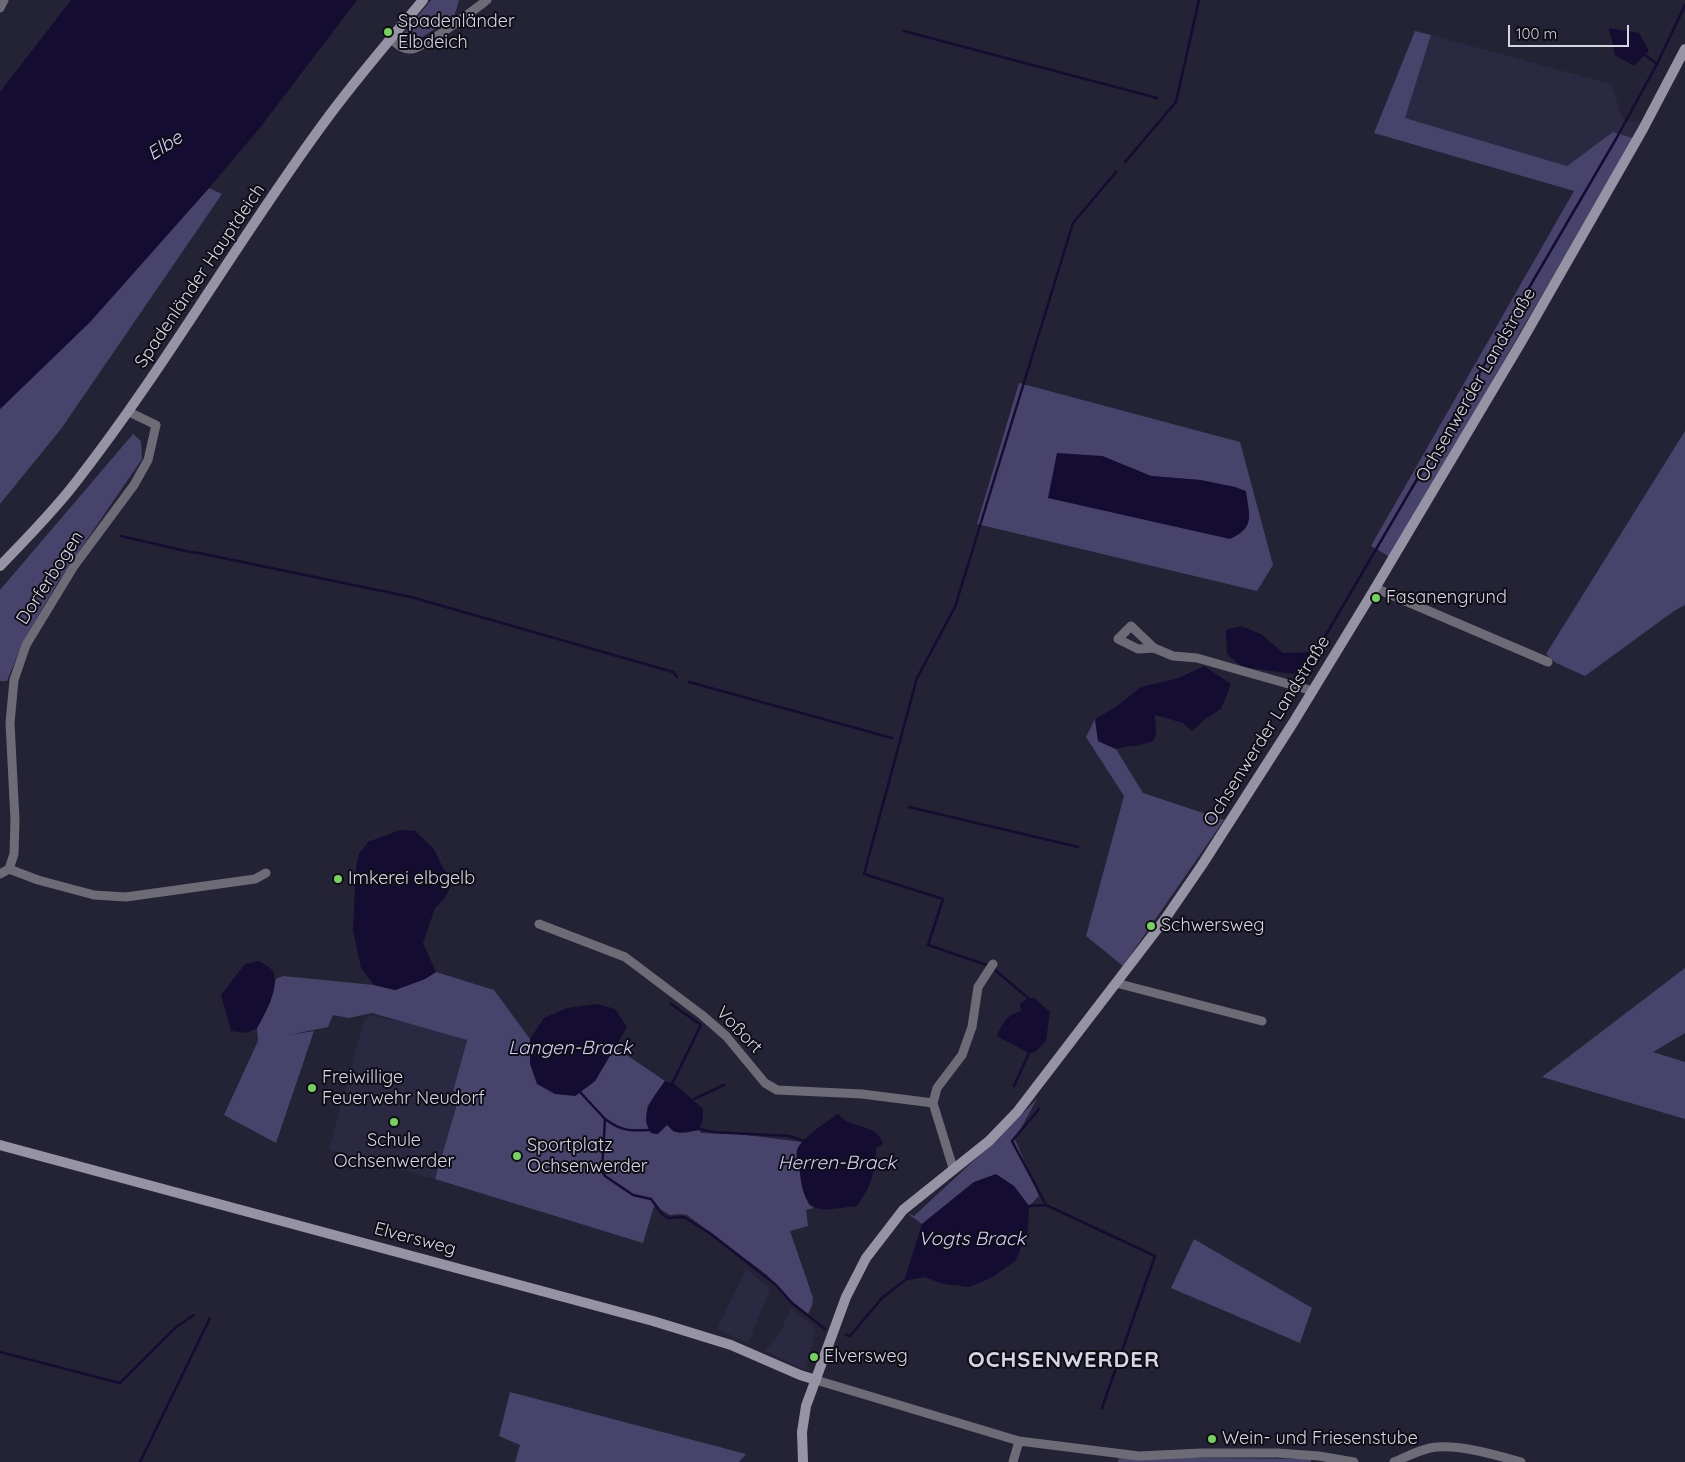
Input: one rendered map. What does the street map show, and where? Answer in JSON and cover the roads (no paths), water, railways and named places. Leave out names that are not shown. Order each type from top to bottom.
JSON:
[{"type":"street","points":[[0,8],[4,0]]},
{"type":"street","name":"Spadenländer Hauptdeich","points":[[0,566],[75,483],[129,412],[206,293],[323,123],[423,0]]},
{"type":"street","points":[[391,39],[405,49],[414,50],[486,0]]},
{"type":"street","name":"Ochsenwerder Landstraße","points":[[803,1462],[802,1432],[806,1406],[846,1297],[866,1258],[903,1210],[989,1141],[1017,1112],[1116,983],[1202,866],[1313,691],[1532,324],[1647,121],[1685,49]]},
{"type":"street","name":"Dorferbogen","points":[[9,870],[14,854],[15,820],[10,723],[14,680],[26,645],[74,566],[134,485],[148,460],[156,425],[129,412]]},
{"type":"street","points":[[1375,588],[1548,662]]},
{"type":"street","points":[[1154,648],[1173,656],[1197,658],[1313,691]]},
{"type":"street","points":[[0,874],[9,870],[94,895],[126,897],[255,879],[266,873]]},
{"type":"street","name":"Voßort","points":[[539,924],[625,957],[702,1015],[726,1036],[765,1083],[777,1090],[862,1094],[932,1103]]},
{"type":"street","points":[[953,1168],[932,1103],[937,1088],[962,1055],[972,1027],[978,987],[993,964]]},
{"type":"street","points":[[1116,983],[1262,1021]]},
{"type":"street","name":"Elversweg","points":[[2,1144],[653,1320],[731,1345],[816,1380]]},
{"type":"street","points":[[816,1380],[1019,1441],[1139,1456],[1202,1453],[1277,1453],[1319,1456],[1354,1462]]},
{"type":"street","points":[[1013,1462],[1019,1441]]},
{"type":"street","points":[[1394,1462],[1416,1452],[1432,1448],[1466,1449],[1522,1462]]},
{"type":"water","name":"Elbe","points":[[71,0],[357,0],[259,129],[209,188],[90,322],[0,409],[0,92]]},
{"type":"water","points":[[1609,28],[1639,33],[1649,51],[1634,66],[1615,55]]},
{"type":"water","points":[[1057,453],[1102,456],[1151,476],[1200,480],[1235,487],[1246,491],[1249,520],[1244,530],[1230,539],[1048,498]]},
{"type":"water","points":[[1241,626],[1261,634],[1283,653],[1316,652],[1312,673],[1309,676],[1242,667],[1227,654],[1226,630]]},
{"type":"water","points":[[1204,666],[1231,684],[1221,709],[1205,719],[1192,731],[1183,723],[1155,715],[1156,735],[1153,741],[1137,746],[1116,749],[1098,741],[1095,719],[1116,707],[1141,687],[1179,678]]},
{"type":"water","points":[[400,830],[415,831],[434,849],[448,874],[451,886],[445,898],[435,908],[423,943],[436,972],[425,979],[395,990],[374,985],[361,968],[353,930],[356,867],[359,854],[368,842]]},
{"type":"water","points":[[259,961],[271,969],[275,976],[271,1000],[257,1028],[246,1033],[231,1031],[221,995],[245,964]]},
{"type":"water","points":[[1028,998],[1034,998],[1050,1012],[1046,1041],[1035,1052],[1029,1053],[997,1036],[1006,1020],[1021,1011],[1020,1004]]},
{"type":"water","name":"Langen-Brack","points":[[597,1004],[615,1009],[627,1027],[595,1081],[575,1096],[555,1094],[537,1084],[530,1064],[530,1039],[544,1018],[567,1008]]},
{"type":"water","points":[[665,1081],[676,1085],[703,1109],[703,1119],[699,1130],[679,1133],[673,1131],[667,1125],[657,1134],[651,1133],[647,1126],[647,1112],[652,1099]]},
{"type":"water","name":"Herren-Brack","points":[[838,1114],[848,1122],[874,1131],[881,1138],[883,1144],[876,1148],[872,1179],[857,1206],[833,1209],[816,1208],[810,1204],[802,1188],[797,1150],[799,1145],[809,1135]]},
{"type":"water","name":"Vogts Brack","points":[[996,1174],[1014,1186],[1029,1206],[1028,1230],[1016,1260],[993,1277],[969,1287],[944,1284],[924,1277],[904,1281],[922,1224],[974,1182]]},
{"type":"waterway","points":[[1125,162],[1176,102],[1199,0]]},
{"type":"waterway","points":[[1316,652],[1616,139],[1657,64],[1685,5]]},
{"type":"waterway","points":[[904,31],[1157,98]]},
{"type":"waterway","points":[[1645,55],[1657,64]]},
{"type":"waterway","points":[[990,966],[928,945],[943,899],[864,874],[917,678],[955,607],[1073,223],[1116,172]]},
{"type":"waterway","points":[[121,536],[411,597],[673,672],[677,677]]},
{"type":"waterway","points":[[689,682],[892,738]]},
{"type":"waterway","points":[[909,807],[1078,847]]},
{"type":"waterway","points":[[994,969],[1028,998]]},
{"type":"waterway","points":[[671,1004],[701,1025],[672,1084]]},
{"type":"waterway","points":[[1014,1086],[1029,1053]]},
{"type":"waterway","points":[[694,1099],[724,1085]]},
{"type":"waterway","points":[[580,1092],[605,1119],[602,1171],[605,1176],[633,1195],[651,1199],[663,1215],[668,1218],[684,1217],[711,1234],[776,1285],[792,1303],[825,1329]]},
{"type":"waterway","points":[[1029,1206],[1046,1205],[1012,1141],[1039,1109]]},
{"type":"waterway","points":[[605,1119],[616,1126],[626,1129],[649,1130]]},
{"type":"waterway","points":[[700,1129],[713,1132],[789,1136],[804,1141]]},
{"type":"waterway","points":[[1046,1205],[1155,1256],[1102,1408]]},
{"type":"waterway","points":[[846,1335],[850,1336],[882,1298],[904,1281]]},
{"type":"waterway","points":[[0,1352],[120,1383],[176,1327],[194,1315]]},
{"type":"waterway","points":[[140,1462],[210,1318]]},
{"type":"place","name":"Spadenländer Elbdeich","points":[[388,32]]},
{"type":"place","name":"Fasanengrund","points":[[1376,598]]},
{"type":"place","name":"Imkerei elbgelb","points":[[338,879]]},
{"type":"place","name":"Schwersweg","points":[[1151,926]]},
{"type":"place","name":"Freiwillige Feuerwehr Neudorf","points":[[312,1088]]},
{"type":"place","name":"Schule Ochsenwerder","points":[[394,1122]]},
{"type":"place","name":"Sportplatz Ochsenwerder","points":[[517,1156]]},
{"type":"place","name":"Elversweg","points":[[814,1357]]},
{"type":"place","name":"Wein- und Friesenstube","points":[[1212,1439]]},
{"type":"district","name":"OCHSENWERDER","points":[[1064,1360]]}]
